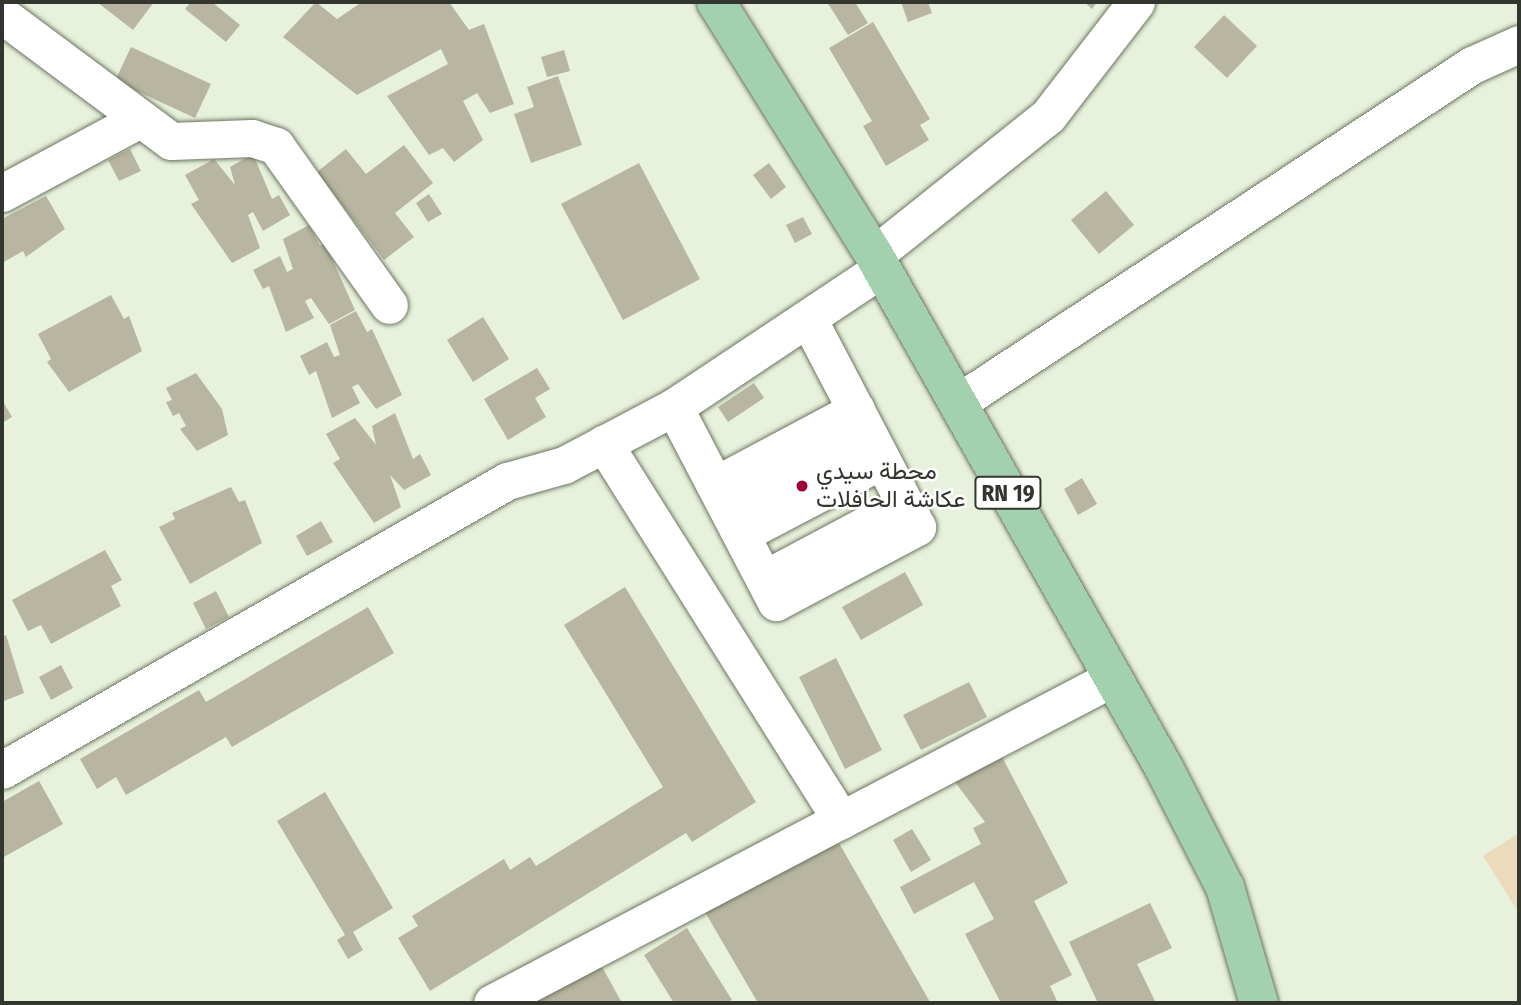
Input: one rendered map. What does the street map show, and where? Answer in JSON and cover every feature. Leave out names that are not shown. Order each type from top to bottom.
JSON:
[{"type":"main road","name":"RN 19","points":[[716,2],[878,262],[1113,678],[1225,887],[1259,1003]]},
{"type":"street","points":[[3,768],[507,481],[564,465],[674,407],[809,320],[1048,116],[1136,2]]},
{"type":"street","points":[[2,15],[171,141],[252,138],[276,146],[389,305]]},
{"type":"street","points":[[957,403],[1472,65],[1519,44]]},
{"type":"street","points":[[2,193],[141,119]]},
{"type":"street","points":[[674,407],[776,602],[918,527],[809,320]]},
{"type":"street","points":[[604,443],[841,820]]},
{"type":"street","points":[[740,533],[881,458]]},
{"type":"street","points":[[740,533],[881,458]]},
{"type":"street","points":[[492,1003],[1113,678]]},
{"type":"shaded area","points":[[1519,833],[1519,913],[1483,856]]},
{"type":"building","points":[[97,2],[154,2],[133,30]]},
{"type":"building","points":[[191,2],[212,2],[240,25],[226,42],[185,9]]},
{"type":"building","points":[[316,2],[337,19],[362,2],[449,2],[469,30],[484,24],[514,104],[490,113],[477,93],[463,101],[483,140],[454,162],[443,148],[429,155],[387,96],[448,64],[441,49],[357,95],[283,37]]},
{"type":"building","points":[[827,2],[855,2],[868,23],[848,35]]},
{"type":"building","points":[[901,2],[928,2],[932,13],[908,22]]},
{"type":"building","points":[[1084,2],[1097,2],[1092,9]]},
{"type":"building","points":[[1224,15],[1257,46],[1227,78],[1194,47]]},
{"type":"building","points":[[873,22],[930,119],[920,125],[929,140],[886,166],[863,126],[872,121],[829,48]]},
{"type":"building","points":[[131,47],[211,84],[195,118],[115,81]]},
{"type":"building","points":[[564,50],[570,71],[547,77],[541,57]]},
{"type":"building","points":[[558,76],[582,145],[531,163],[514,114],[534,107],[527,87]]},
{"type":"building","points":[[404,145],[433,183],[395,213],[414,237],[384,260],[317,172],[346,149],[366,174]]},
{"type":"building","points":[[130,149],[141,171],[119,181],[108,160]]},
{"type":"building","points":[[253,154],[272,199],[279,195],[290,215],[263,231],[253,212],[248,215],[260,248],[232,263],[191,204],[199,200],[185,175],[214,159],[235,185],[230,167]]},
{"type":"building","points":[[639,163],[700,279],[623,320],[561,204]]},
{"type":"building","points":[[769,163],[786,187],[771,199],[753,175]]},
{"type":"building","points":[[1106,191],[1134,225],[1099,254],[1071,220]]},
{"type":"building","points":[[429,194],[442,214],[428,222],[416,203]]},
{"type":"building","points":[[46,196],[65,229],[26,257],[23,251],[2,263],[2,219]]},
{"type":"building","points":[[803,217],[812,234],[795,243],[786,225]]},
{"type":"building","points":[[309,225],[320,246],[325,243],[355,310],[329,324],[311,298],[305,301],[314,318],[286,332],[269,286],[263,289],[253,270],[280,256],[287,272],[293,269],[283,239]]},
{"type":"building","points":[[111,295],[124,319],[129,316],[142,351],[69,392],[47,362],[51,359],[38,334]]},
{"type":"building","points":[[356,311],[367,332],[372,329],[402,395],[376,409],[358,384],[352,387],[360,403],[332,418],[316,371],[309,375],[300,356],[327,342],[334,357],[340,355],[330,325]]},
{"type":"building","points":[[483,317],[509,359],[473,382],[447,340]]},
{"type":"building","points":[[537,368],[550,389],[535,398],[546,417],[508,440],[484,399]]},
{"type":"building","points":[[196,373],[222,409],[228,435],[197,451],[180,429],[186,426],[179,413],[173,416],[166,402],[172,400],[166,388]]},
{"type":"building","points":[[754,383],[764,398],[728,422],[718,407]]},
{"type":"building","points":[[2,400],[12,417],[2,423]]},
{"type":"building","points":[[395,413],[413,459],[420,454],[431,475],[404,490],[390,475],[401,507],[374,523],[333,463],[340,459],[326,434],[355,418],[376,445],[372,426]]},
{"type":"building","points":[[1082,478],[1097,504],[1078,515],[1064,489]]},
{"type":"building","points":[[231,487],[239,502],[245,500],[262,543],[190,584],[159,527],[175,519],[172,513]]},
{"type":"building","points":[[321,521],[333,542],[307,556],[296,536]]},
{"type":"building","points":[[105,550],[122,580],[111,586],[121,606],[51,644],[41,625],[28,631],[12,600]]},
{"type":"building","points":[[905,572],[923,605],[861,640],[842,607]]},
{"type":"building","points":[[625,587],[756,802],[692,842],[686,833],[430,991],[398,938],[418,926],[412,916],[504,859],[510,870],[530,857],[536,866],[663,787],[564,625]]},
{"type":"building","points":[[216,591],[229,617],[206,629],[193,603]]},
{"type":"building","points":[[368,607],[394,653],[232,747],[226,737],[126,795],[116,777],[97,789],[80,759],[199,690],[206,702]]},
{"type":"building","points":[[6,635],[24,693],[4,701],[2,637]]},
{"type":"building","points":[[836,658],[882,750],[845,769],[799,677]]},
{"type":"building","points":[[61,665],[73,688],[51,700],[39,677]]},
{"type":"building","points":[[969,682],[987,717],[921,750],[903,715]]},
{"type":"building","points":[[1000,753],[1068,883],[1034,901],[1072,975],[1050,986],[1058,1003],[1001,1003],[965,934],[994,919],[974,882],[914,914],[900,887],[981,844],[973,828],[985,822],[952,778]]},
{"type":"building","points":[[39,781],[63,824],[2,858],[2,802]]},
{"type":"building","points":[[325,792],[393,908],[353,932],[363,950],[348,959],[337,940],[345,935],[277,821]]},
{"type":"building","points":[[912,829],[931,860],[911,872],[893,840]]},
{"type":"building","points":[[835,836],[930,1002],[758,1003],[705,912]]},
{"type":"building","points":[[1150,903],[1172,948],[1137,964],[1155,1001],[1098,1003],[1069,942]]},
{"type":"building","points":[[687,928],[732,1000],[726,1003],[674,1003],[644,955]]},
{"type":"building","points":[[595,954],[622,1003],[509,1003]]},
{"type":"place","name":"محطة سيدي عكاشة الحافلات","points":[[802,486]]}]
